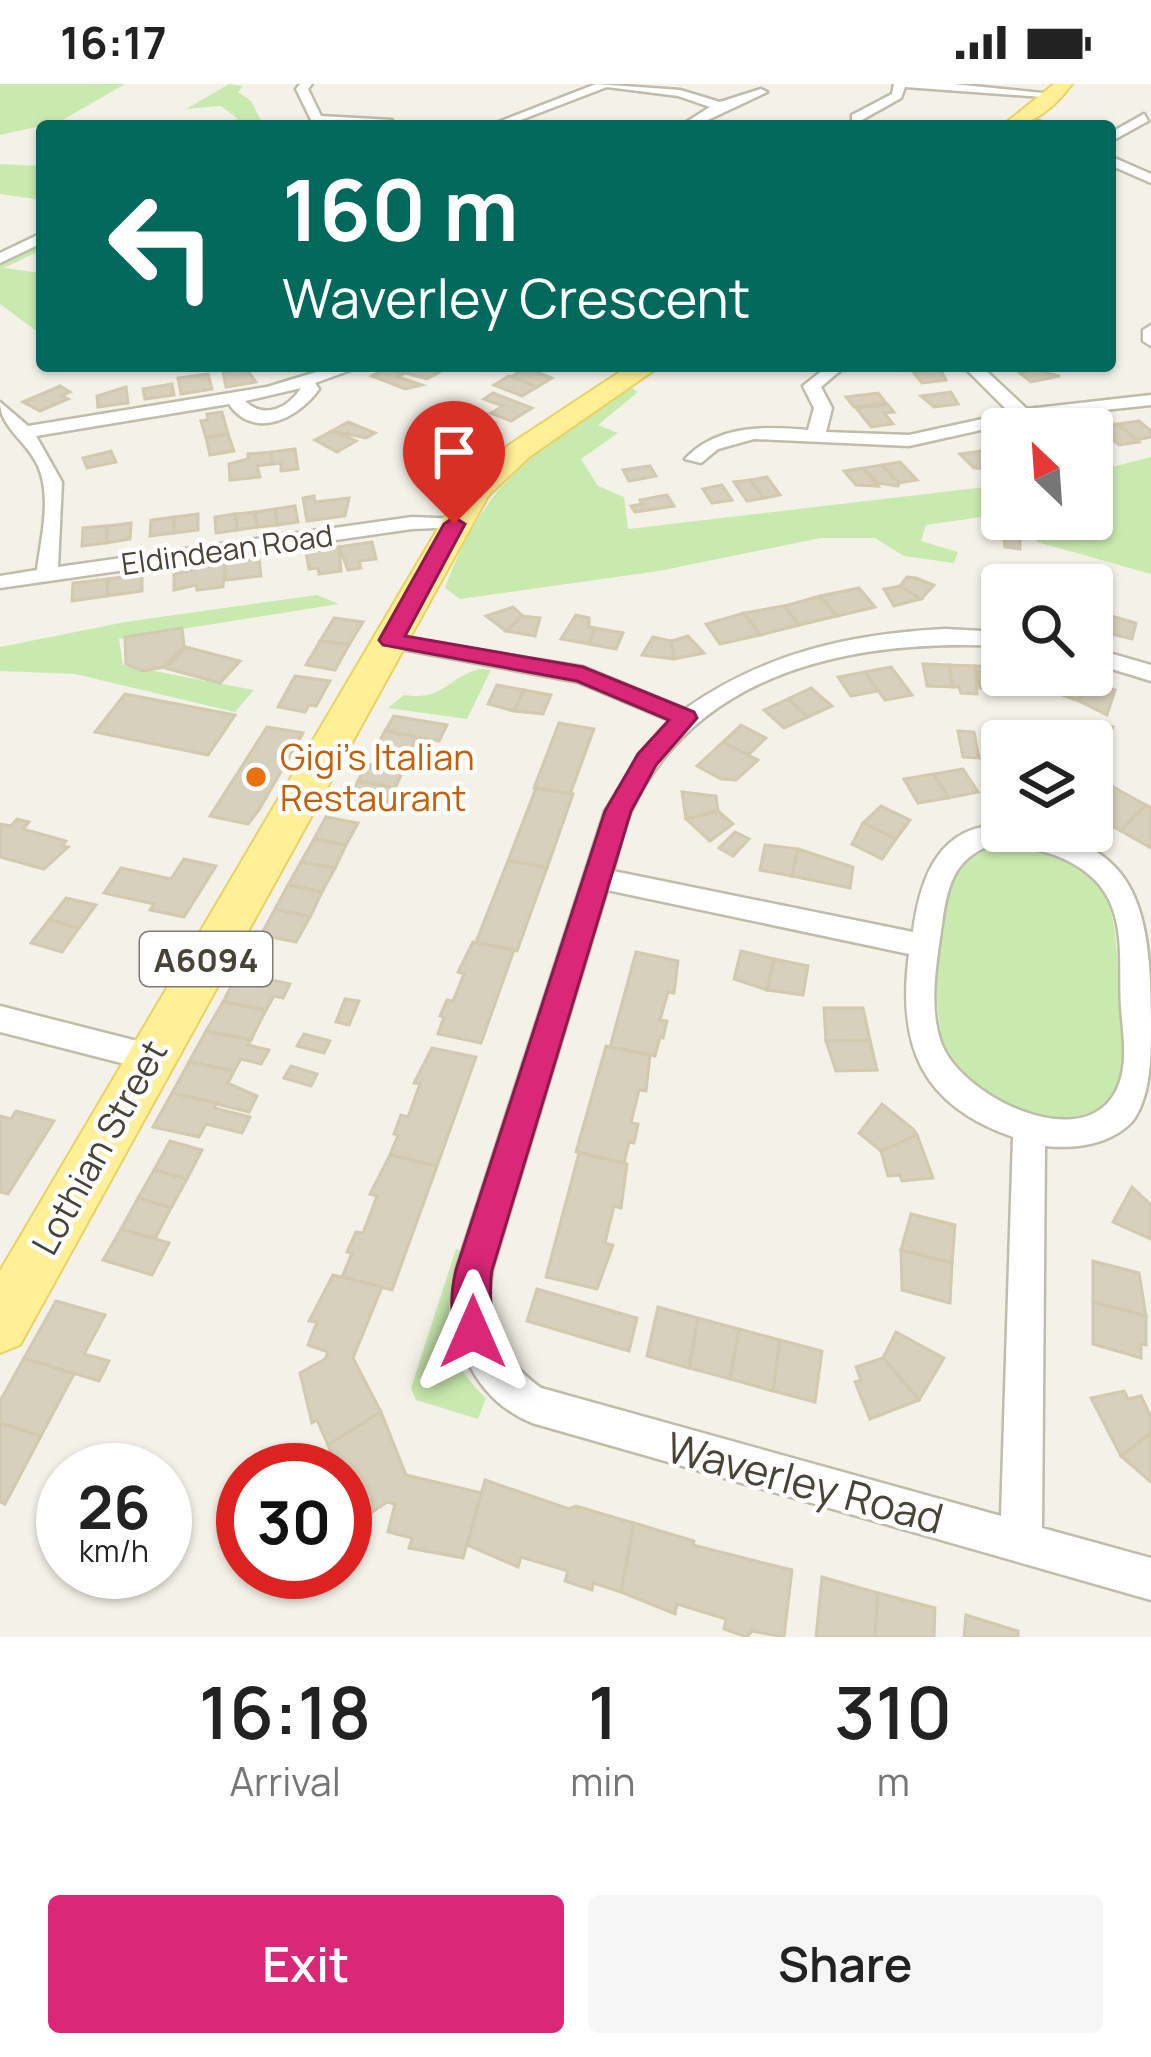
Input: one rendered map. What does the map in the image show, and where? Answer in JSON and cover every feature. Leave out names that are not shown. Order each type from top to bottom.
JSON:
[{"type":"main road","points":[[1020,120],[1059,89]]},
{"type":"main road","name":"A6094","points":[[448,535],[475,491],[505,461],[637,372]]},
{"type":"main road","name":"Lothian Street","points":[[0,1325],[448,535]]},
{"type":"street","points":[[306,84],[302,89],[318,120]]},
{"type":"street","points":[[510,120],[606,84],[680,93],[720,106]]},
{"type":"street","points":[[856,118],[897,95],[904,84],[1059,89]]},
{"type":"street","points":[[696,120],[761,92]]},
{"type":"street","points":[[386,120],[399,107]]},
{"type":"street","points":[[1116,134],[1144,118]]},
{"type":"street","points":[[1116,163],[1151,179]]},
{"type":"street","points":[[1116,178],[1134,173]]},
{"type":"street","points":[[0,259],[36,240]]},
{"type":"street","points":[[1151,330],[1151,341]]},
{"type":"street","points":[[16,430],[234,398],[245,412],[283,415],[301,404],[310,389],[306,383],[337,372]]},
{"type":"street","points":[[816,436],[824,408],[812,386],[830,372]]},
{"type":"street","points":[[977,372],[1016,408]]},
{"type":"street","points":[[1083,408],[1151,400]]},
{"type":"street","points":[[0,406],[51,466],[56,482],[47,574]]},
{"type":"street","points":[[694,459],[717,441],[816,436],[901,442],[981,426]]},
{"type":"street","name":"Eldindean Road","points":[[0,581],[412,524],[448,535]]},
{"type":"street","points":[[926,946],[598,878],[631,784],[685,718],[748,677],[821,650],[919,636],[981,638]]},
{"type":"street","points":[[391,640],[583,675],[685,718]]},
{"type":"street","points":[[1113,661],[1151,673]]},
{"type":"street","points":[[1009,834],[1050,841],[1089,861],[1118,890],[1130,923],[1137,1079],[1130,1097],[1101,1124],[1079,1131],[1029,1130],[980,1110],[942,1076],[930,1057],[921,1016],[936,872],[956,848],[971,840],[1009,834]]},
{"type":"street","name":"Waverley Road","points":[[598,878],[474,1270],[469,1311],[480,1352],[511,1391],[556,1413],[1151,1579]]},
{"type":"street","points":[[0,1019],[149,1057]]},
{"type":"street","points":[[1021,1542],[1029,1130]]},
{"type":"green space","points":[[0,84],[125,84],[62,120],[36,120],[36,127],[0,135]]},
{"type":"green space","points":[[229,84],[243,86],[238,92],[251,101],[261,120],[231,120],[238,119],[221,106],[186,109]]},
{"type":"green space","points":[[0,164],[36,166],[36,199],[0,194]]},
{"type":"green space","points":[[36,244],[36,252],[4,268],[36,272],[36,331],[0,304],[0,263]]},
{"type":"green space","points":[[629,386],[638,392],[598,425],[618,433],[581,459],[598,486],[624,497],[628,529],[981,487],[981,517],[926,525],[921,541],[958,552],[954,563],[904,556],[875,538],[820,538],[659,571],[460,599],[445,588],[460,551],[497,493],[542,449]]},
{"type":"green space","points":[[1151,457],[1151,574],[1036,540],[1113,540],[1113,467]]},
{"type":"green space","points":[[317,595],[339,604],[119,639],[123,665],[254,690],[235,712],[75,674],[0,671],[0,647],[125,622]]},
{"type":"green space","points":[[479,669],[491,670],[467,719],[388,708],[404,695],[428,695]]},
{"type":"green space","points":[[973,852],[1046,852],[1071,861],[1102,889],[1115,931],[1123,1053],[1111,1097],[1093,1112],[1071,1118],[1019,1110],[972,1086],[946,1055],[937,1002],[938,938],[948,884],[955,867]]},
{"type":"green space","points":[[456,1249],[461,1251],[451,1292],[449,1329],[459,1364],[486,1398],[478,1419],[416,1400],[411,1388]]},
{"type":"building","points":[[223,372],[248,372],[256,382],[226,387]]},
{"type":"building","points":[[398,372],[403,374],[398,377],[422,385],[405,389],[372,376]]},
{"type":"building","points":[[402,372],[438,373],[427,379]]},
{"type":"building","points":[[537,372],[552,378],[537,387],[511,377]]},
{"type":"building","points":[[913,372],[942,372],[946,380],[922,383]]},
{"type":"building","points":[[1045,372],[1060,376],[1031,382],[1020,373]]},
{"type":"building","points":[[208,374],[212,389],[181,394],[178,378]]},
{"type":"building","points":[[509,376],[537,387],[522,396],[494,385]]},
{"type":"building","points":[[172,384],[174,395],[145,399],[143,389]]},
{"type":"building","points":[[60,386],[70,392],[61,396],[68,399],[40,411],[23,402]]},
{"type":"building","points":[[126,387],[128,403],[98,407],[97,396]]},
{"type":"building","points":[[951,392],[958,404],[934,407],[921,396]]},
{"type":"building","points":[[493,393],[532,408],[511,421],[491,413],[503,406],[484,399]]},
{"type":"building","points":[[878,393],[886,403],[854,407],[846,397]]},
{"type":"building","points":[[888,405],[894,412],[884,413],[893,424],[871,427],[856,408]]},
{"type":"building","points":[[222,412],[228,434],[206,438],[201,421],[208,420],[207,414]]},
{"type":"building","points":[[473,415],[495,423],[485,430],[500,435],[481,449],[443,434],[451,429],[464,434],[468,431],[456,426]]},
{"type":"building","points":[[1139,421],[1151,437],[1137,440],[1118,424]]},
{"type":"building","points":[[348,422],[375,433],[366,438],[332,431]]},
{"type":"building","points":[[1113,424],[1139,442],[1119,445],[1113,440]]},
{"type":"building","points":[[332,431],[356,441],[337,452],[315,440]]},
{"type":"building","points":[[228,434],[234,451],[210,455],[206,438]]},
{"type":"building","points":[[437,446],[478,450],[470,461],[429,456]]},
{"type":"building","points":[[295,449],[298,469],[281,471],[281,463],[272,464],[271,452]]},
{"type":"building","points":[[111,451],[116,462],[87,468],[83,458]]},
{"type":"building","points":[[981,451],[981,468],[974,468],[960,454]]},
{"type":"building","points":[[271,452],[272,464],[257,466],[260,477],[230,480],[229,464],[248,459],[248,454]]},
{"type":"building","points":[[900,462],[917,480],[899,483],[882,465]]},
{"type":"building","points":[[882,465],[898,486],[878,483],[864,468]]},
{"type":"building","points":[[650,466],[656,476],[629,481],[623,470]]},
{"type":"building","points":[[862,468],[878,486],[856,485],[844,471]]},
{"type":"building","points":[[767,477],[780,495],[764,498],[750,480]]},
{"type":"building","points":[[750,480],[764,498],[747,501],[734,482]]},
{"type":"building","points":[[722,485],[732,500],[712,503],[703,489]]},
{"type":"building","points":[[667,495],[674,506],[635,512],[631,506],[642,504],[640,500]]},
{"type":"building","points":[[314,496],[315,502],[349,498],[345,516],[307,521],[303,498]]},
{"type":"building","points":[[295,506],[298,522],[277,525],[275,509]]},
{"type":"building","points":[[275,509],[277,525],[257,527],[255,512]]},
{"type":"building","points":[[255,512],[257,527],[237,530],[235,514]]},
{"type":"building","points":[[198,514],[198,530],[174,533],[174,517]]},
{"type":"building","points":[[235,514],[237,530],[216,533],[215,517]]},
{"type":"building","points":[[174,517],[174,533],[150,536],[151,520]]},
{"type":"building","points":[[131,523],[130,539],[106,543],[107,526]]},
{"type":"building","points":[[107,526],[106,543],[82,546],[83,528]]},
{"type":"building","points":[[1004,540],[1020,540],[1020,549],[1005,547]]},
{"type":"building","points":[[372,542],[376,559],[359,561],[361,568],[348,570],[339,547]]},
{"type":"building","points":[[339,547],[341,571],[319,574],[318,568],[309,569],[306,552]]},
{"type":"building","points":[[259,558],[261,576],[226,580],[225,563]]},
{"type":"building","points":[[225,563],[223,587],[197,590],[196,585],[174,590],[174,574]]},
{"type":"building","points":[[142,574],[142,591],[107,596],[108,579]]},
{"type":"building","points":[[907,577],[934,585],[921,599],[900,586]]},
{"type":"building","points":[[108,579],[107,596],[72,601],[73,583]]},
{"type":"building","points":[[900,586],[921,599],[894,606],[884,589]]},
{"type":"building","points":[[859,588],[875,607],[837,616],[820,596]]},
{"type":"building","points":[[820,596],[837,616],[799,625],[784,606]]},
{"type":"building","points":[[784,606],[799,625],[760,635],[744,613]]},
{"type":"building","points":[[513,607],[523,616],[506,631],[486,616]]},
{"type":"building","points":[[744,613],[760,635],[720,644],[706,624]]},
{"type":"building","points":[[576,615],[589,618],[589,627],[595,628],[589,644],[561,639]]},
{"type":"building","points":[[523,616],[540,618],[535,636],[506,631]]},
{"type":"building","points":[[1113,616],[1136,623],[1132,639],[1113,634]]},
{"type":"building","points":[[334,618],[363,622],[349,645],[320,641]]},
{"type":"building","points":[[182,628],[184,646],[164,667],[143,671],[126,664],[125,637]]},
{"type":"building","points":[[595,628],[623,633],[616,649],[589,644]]},
{"type":"building","points":[[688,636],[704,653],[674,659],[671,641]]},
{"type":"building","points":[[653,637],[671,641],[674,659],[642,655]]},
{"type":"building","points":[[320,641],[349,645],[335,670],[306,665]]},
{"type":"building","points":[[186,647],[240,661],[220,683],[165,668]]},
{"type":"building","points":[[923,664],[949,665],[953,687],[927,686]]},
{"type":"building","points":[[949,665],[975,666],[977,694],[953,687]]},
{"type":"building","points":[[891,667],[912,695],[885,700],[865,672]]},
{"type":"building","points":[[865,672],[878,691],[851,696],[838,677]]},
{"type":"building","points":[[295,676],[330,681],[316,706],[309,705],[305,712],[278,707]]},
{"type":"building","points":[[497,685],[524,690],[514,711],[488,704]]},
{"type":"building","points":[[811,688],[832,706],[808,717],[788,699]]},
{"type":"building","points":[[524,690],[551,695],[543,714],[514,711]]},
{"type":"building","points":[[1115,690],[1107,715],[1079,701],[1081,696],[1113,696]]},
{"type":"building","points":[[125,694],[235,715],[208,755],[95,732]]},
{"type":"building","points":[[788,699],[808,717],[784,728],[764,710]]},
{"type":"building","points":[[394,716],[447,725],[439,741],[385,731]]},
{"type":"building","points":[[559,723],[594,729],[570,794],[534,788]]},
{"type":"building","points":[[741,725],[766,738],[748,755],[723,742]]},
{"type":"building","name":"Gigi's Italian Restaurant","points":[[267,727],[303,733],[259,810],[248,824],[210,816]]},
{"type":"building","points":[[385,731],[417,737],[409,754],[376,748]]},
{"type":"building","points":[[958,731],[974,732],[979,758],[963,757]]},
{"type":"building","points":[[723,742],[758,760],[736,780],[721,779],[697,766]]},
{"type":"building","points":[[367,764],[403,771],[395,788],[358,781]]},
{"type":"building","points":[[963,769],[978,792],[948,798],[934,774]]},
{"type":"building","points":[[934,774],[948,798],[918,803],[904,779]]},
{"type":"building","points":[[358,781],[395,788],[385,806],[349,799]]},
{"type":"building","points":[[1113,787],[1146,805],[1121,831],[1113,827]]},
{"type":"building","points":[[536,788],[573,794],[547,868],[508,861]]},
{"type":"building","points":[[682,792],[716,796],[718,811],[686,819]]},
{"type":"building","points":[[1146,805],[1151,808],[1151,848],[1121,831]]},
{"type":"building","points":[[881,806],[910,820],[896,839],[863,823]]},
{"type":"building","points":[[718,811],[733,824],[710,841],[686,819]]},
{"type":"building","points":[[326,817],[358,823],[346,845],[314,839]]},
{"type":"building","points":[[17,819],[29,822],[23,829],[66,841],[62,846],[68,847],[44,869],[0,857],[0,824],[11,826]]},
{"type":"building","points":[[863,823],[896,839],[882,859],[852,844]]},
{"type":"building","points":[[735,832],[749,839],[733,856],[719,848]]},
{"type":"building","points":[[314,839],[346,845],[335,868],[301,862]]},
{"type":"building","points":[[765,845],[798,849],[792,876],[760,870]]},
{"type":"building","points":[[798,849],[853,867],[850,888],[792,876]]},
{"type":"building","points":[[184,859],[216,866],[184,917],[150,910],[154,904],[104,893],[121,868],[171,879]]},
{"type":"building","points":[[508,861],[547,868],[517,951],[476,942]]},
{"type":"building","points":[[301,862],[335,868],[322,892],[288,885]]},
{"type":"building","points":[[288,885],[322,892],[310,917],[275,909]]},
{"type":"building","points":[[66,898],[96,905],[79,928],[49,920]]},
{"type":"building","points":[[275,909],[310,917],[296,942],[261,935]]},
{"type":"building","points":[[49,920],[79,928],[62,952],[31,943]]},
{"type":"building","points":[[473,942],[514,950],[481,1043],[438,1034],[444,1017],[440,1016],[447,1000],[453,1001],[464,974],[458,972]]},
{"type":"building","points":[[741,951],[774,959],[767,990],[734,979]]},
{"type":"building","points":[[636,952],[678,961],[674,993],[668,992],[660,1020],[667,1021],[655,1056],[610,1047]]},
{"type":"building","points":[[774,959],[808,966],[803,995],[767,990]]},
{"type":"building","points":[[238,973],[290,984],[283,998],[274,996],[266,1010],[223,1002]]},
{"type":"building","points":[[345,999],[359,1001],[349,1025],[336,1022]]},
{"type":"building","points":[[223,1002],[266,1010],[251,1040],[206,1031]]},
{"type":"building","points":[[824,1008],[863,1008],[870,1040],[826,1041]]},
{"type":"building","points":[[206,1031],[251,1040],[248,1045],[269,1050],[261,1064],[241,1059],[234,1071],[189,1062]]},
{"type":"building","points":[[304,1034],[330,1041],[324,1053],[297,1046]]},
{"type":"building","points":[[870,1040],[877,1070],[836,1071],[826,1041]]},
{"type":"building","points":[[606,1046],[650,1055],[646,1091],[639,1090],[631,1123],[638,1124],[634,1143],[629,1142],[624,1163],[576,1152]]},
{"type":"building","points":[[432,1048],[476,1057],[437,1166],[390,1155],[401,1115],[408,1117],[420,1084],[414,1083]]},
{"type":"building","points":[[189,1062],[234,1071],[228,1083],[257,1096],[249,1112],[172,1093]]},
{"type":"building","points":[[291,1066],[317,1074],[311,1086],[284,1078]]},
{"type":"building","points":[[172,1093],[217,1103],[214,1108],[250,1117],[242,1133],[206,1124],[199,1137],[153,1127]]},
{"type":"building","points":[[882,1104],[917,1135],[881,1151],[859,1133]]},
{"type":"building","points":[[16,1111],[54,1121],[8,1194],[0,1192],[0,1116],[11,1119]]},
{"type":"building","points":[[917,1135],[933,1178],[902,1181],[900,1175],[888,1176],[881,1151]]},
{"type":"building","points":[[170,1141],[202,1150],[187,1179],[154,1170]]},
{"type":"building","points":[[579,1153],[627,1164],[621,1208],[614,1206],[605,1243],[613,1245],[597,1289],[546,1277]]},
{"type":"building","points":[[390,1155],[437,1166],[392,1290],[342,1277],[352,1253],[347,1252],[356,1232],[363,1233],[377,1196],[370,1194]]},
{"type":"building","points":[[154,1170],[187,1179],[171,1208],[138,1198]]},
{"type":"building","points":[[1132,1187],[1151,1205],[1151,1239],[1113,1222]]},
{"type":"building","points":[[138,1198],[171,1208],[155,1239],[121,1229]]},
{"type":"building","points":[[911,1214],[955,1225],[952,1263],[901,1250]]},
{"type":"building","points":[[121,1229],[169,1243],[152,1275],[103,1260]]},
{"type":"building","points":[[901,1250],[952,1263],[950,1303],[902,1290]]},
{"type":"building","points":[[1093,1261],[1139,1273],[1146,1316],[1093,1302]]},
{"type":"building","points":[[333,1275],[382,1287],[353,1358],[381,1412],[331,1443],[317,1420],[312,1423],[300,1373],[325,1359],[328,1352],[308,1345],[317,1322],[309,1321]]},
{"type":"building","points":[[537,1289],[637,1318],[629,1351],[527,1321]]},
{"type":"building","points":[[56,1301],[105,1315],[84,1354],[109,1361],[99,1381],[24,1358]]},
{"type":"building","points":[[1093,1302],[1146,1316],[1141,1358],[1093,1344]]},
{"type":"building","points":[[658,1307],[698,1318],[689,1368],[647,1356]]},
{"type":"building","points":[[698,1318],[739,1329],[730,1379],[689,1368]]},
{"type":"building","points":[[739,1329],[780,1340],[773,1391],[730,1379]]},
{"type":"building","points":[[896,1332],[944,1358],[919,1400],[883,1358]]},
{"type":"building","points":[[780,1340],[822,1351],[815,1402],[773,1391]]},
{"type":"building","points":[[24,1358],[74,1374],[41,1436],[0,1423],[0,1401]]},
{"type":"building","points":[[883,1358],[919,1400],[870,1419],[855,1382],[861,1380],[856,1367]]},
{"type":"building","points":[[1124,1391],[1128,1399],[1141,1396],[1151,1417],[1151,1433],[1121,1456],[1091,1398]]},
{"type":"building","points":[[381,1412],[406,1475],[482,1493],[463,1558],[409,1548],[412,1538],[388,1532],[395,1504],[387,1502],[372,1512],[372,1443],[331,1443]]},
{"type":"building","points":[[0,1423],[41,1436],[5,1504],[0,1502]]},
{"type":"building","points":[[1151,1433],[1151,1482],[1121,1456]]},
{"type":"building","points":[[485,1480],[569,1509],[576,1506],[634,1523],[621,1592],[593,1583],[592,1590],[565,1581],[568,1571],[521,1557],[518,1567],[467,1545]]},
{"type":"building","points":[[634,1523],[694,1541],[693,1545],[792,1570],[784,1637],[752,1631],[747,1637],[724,1629],[726,1619],[677,1604],[675,1614],[621,1592]]},
{"type":"building","points":[[822,1577],[878,1593],[875,1637],[816,1637]]},
{"type":"building","points":[[878,1593],[935,1608],[934,1637],[875,1637]]},
{"type":"building","points":[[966,1615],[1018,1631],[1018,1637],[964,1637]]},
{"type":"place","name":"Gigi's Italian Restaurant","points":[[256,777]]},
{"type":"route","points":[[454,524],[391,640],[583,675],[685,718],[646,760],[618,811],[474,1270],[469,1311],[473,1332]]}]
